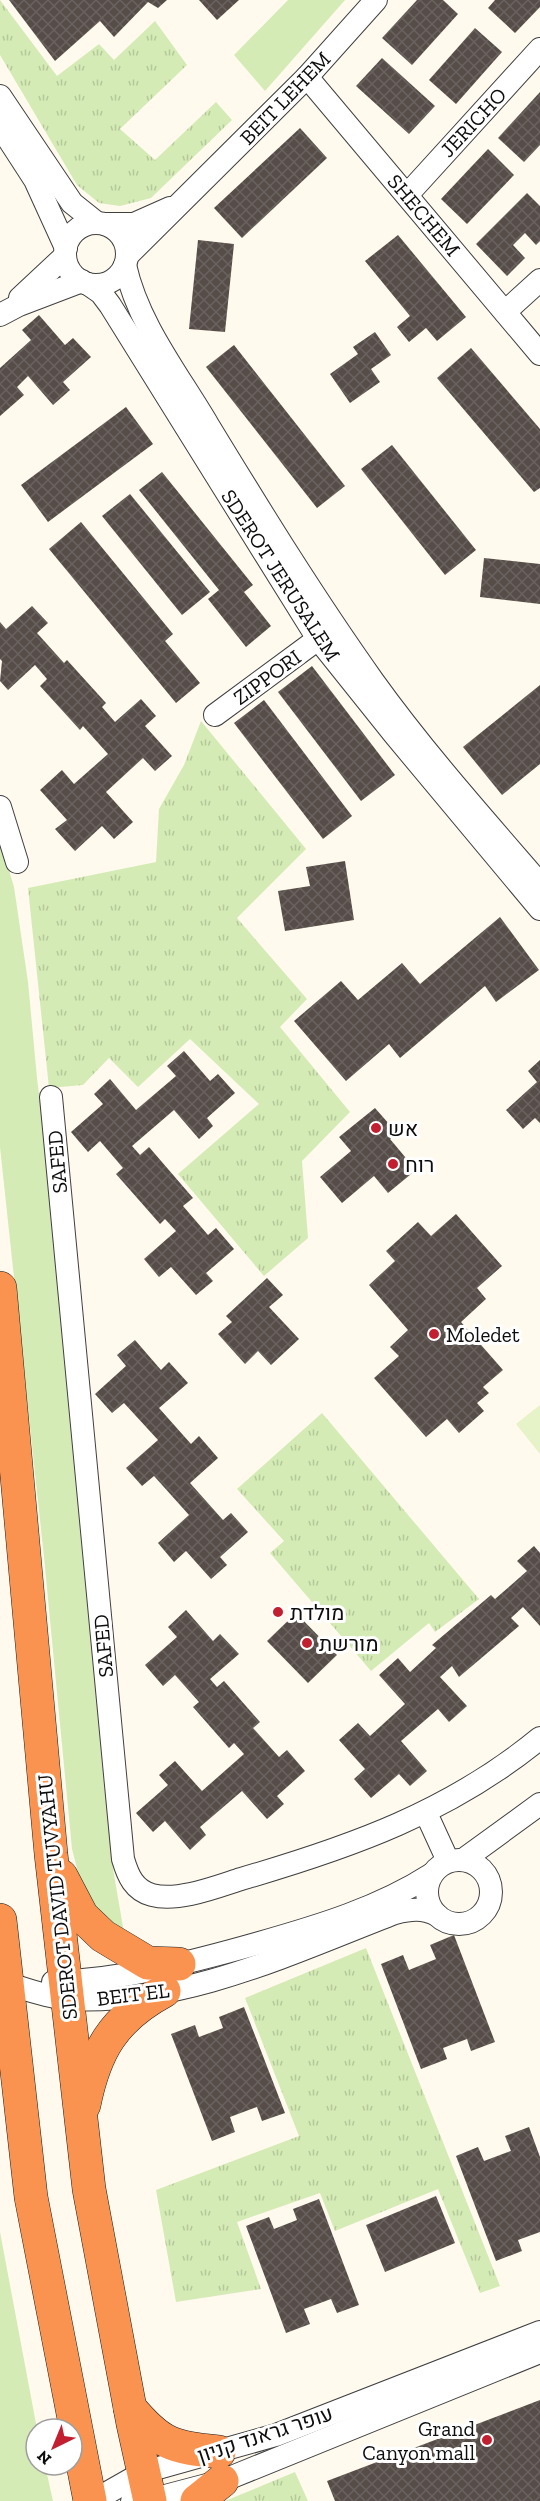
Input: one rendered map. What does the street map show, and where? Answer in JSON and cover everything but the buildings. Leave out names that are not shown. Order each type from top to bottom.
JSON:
[{"type":"highway","name":"SDEROT DAVID TUVYAHU","points":[[0,1288],[51,1854],[89,2189],[144,2494]]},
{"type":"highway","points":[[51,1854],[82,1916],[103,1936],[171,1978],[113,2031],[89,2080],[81,2121]]},
{"type":"highway","points":[[0,1920],[31,2197],[91,2501]]},
{"type":"highway","points":[[130,2408],[150,2432],[182,2448],[213,2478]]},
{"type":"street","name":"BEIT LEHEM","points":[[126,261],[307,77],[376,0]]},
{"type":"street","name":"JERICHO","points":[[407,195],[538,55]]},
{"type":"street","name":"SHECHEM","points":[[307,77],[540,354]]},
{"type":"street","points":[[0,96],[72,203],[101,223],[113,227],[124,240],[126,261],[114,279],[97,285],[85,282],[71,271],[66,252],[35,180],[0,126]]},
{"type":"street","name":"BEIT LEHEM","points":[[101,223],[134,224],[153,217],[191,194]]},
{"type":"street","points":[[0,315],[66,252],[69,239],[80,227],[101,223]]},
{"type":"street","name":"SDEROT JERUSALEM","points":[[126,261],[129,284],[143,317],[270,527],[329,616],[374,682],[421,742],[540,884]]},
{"type":"street","points":[[505,312],[540,280]]},
{"type":"street","points":[[0,315],[19,305],[85,282]]},
{"type":"street","name":"SDEROT JERUSALEM","points":[[85,282],[101,293],[110,305],[318,639],[401,743],[540,909]]},
{"type":"street","name":"ZIPPORI","points":[[215,715],[318,639]]},
{"type":"street","points":[[0,807],[17,862]]},
{"type":"street","name":"SAFED","points":[[51,1097],[123,1859],[128,1878],[136,1887],[152,1895],[169,1898],[296,1863],[426,1813],[461,1795],[540,1738]]},
{"type":"street","name":"BEIT EL","points":[[7,1984],[115,1999],[286,1935],[368,1908],[397,1895],[448,1865],[540,1804]]},
{"type":"street","points":[[426,1813],[448,1865]]},
{"type":"street","points":[[484,1872],[498,1851],[540,1820]]},
{"type":"street","points":[[448,1865],[477,1865],[484,1872],[490,1886],[491,1896],[486,1910],[465,1923],[455,1924],[437,1915],[431,1907],[427,1893],[448,1865]]},
{"type":"street","name":"BEIT EL","points":[[66,1991],[171,1978],[205,1983],[252,1970],[395,1913],[413,1909],[425,1910],[437,1915]]},
{"type":"street","name":"עופר גראנד קניון","points":[[213,2478],[276,2435],[540,2332]]},
{"type":"street","name":"עופר גראנד קניון","points":[[91,2501],[144,2494],[213,2478],[540,2352]]},
{"type":"green space","points":[[0,0],[57,76],[99,44],[114,60],[155,21],[187,65],[120,129],[155,160],[216,102],[232,120],[151,198],[120,206],[99,203],[77,185],[0,55]]},
{"type":"green space","points":[[288,0],[345,0],[265,91],[234,55]]},
{"type":"green space","points":[[201,721],[306,849],[237,918],[307,999],[280,1027],[350,1112],[302,1161],[308,1238],[264,1276],[178,1174],[259,1104],[190,1039],[138,1087],[109,1058],[83,1085],[49,1088],[28,888],[156,862],[159,809],[184,765]]},
{"type":"green space","points":[[0,841],[14,887],[28,982],[50,1183],[113,1869],[124,1933],[103,1920],[80,1880],[72,1849],[44,1557],[0,1147]]},
{"type":"green space","points":[[540,1405],[540,1454],[516,1424]]},
{"type":"green space","points":[[322,1413],[479,1599],[435,1632],[429,1623],[371,1671],[270,1553],[284,1541],[237,1489]]},
{"type":"green space","points":[[366,1948],[500,2286],[480,2293],[438,2189],[335,2231],[320,2193],[237,2222],[261,2289],[176,2302],[156,2190],[299,2136],[245,1998]]},
{"type":"green space","points":[[0,2232],[35,2417],[24,2417],[24,2477],[48,2477],[53,2501],[0,2501]]},
{"type":"green space","points":[[295,2472],[308,2501],[225,2501]]},
{"type":"place","name":"אש","points":[[376,1128]]},
{"type":"place","name":"רוח","points":[[393,1164]]},
{"type":"place","name":"Moledet","points":[[434,1334]]},
{"type":"place","name":"מולדת","points":[[278,1612]]},
{"type":"place","name":"מורשת","points":[[307,1643]]},
{"type":"place","name":"Grand Canyon mall","points":[[487,2440]]}]
